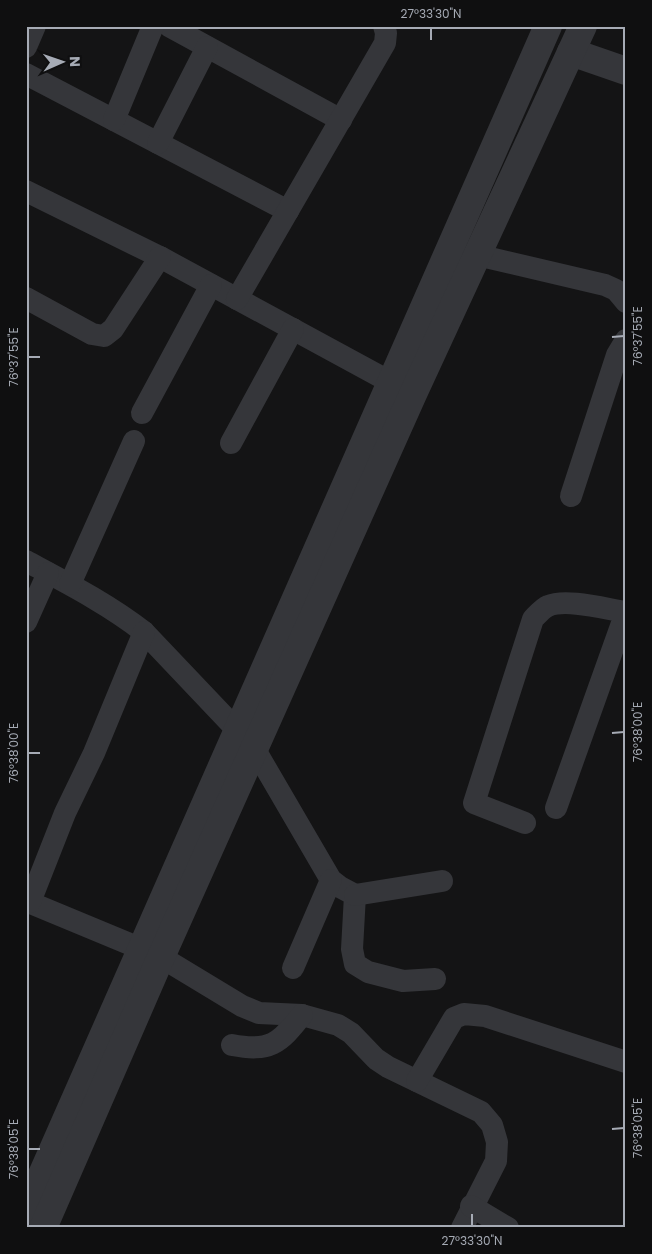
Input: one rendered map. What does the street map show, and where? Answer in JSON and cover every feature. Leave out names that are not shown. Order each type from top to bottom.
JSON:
[{"type":"street","points":[[26,48],[35,26]]},
{"type":"street","points":[[114,120],[153,26]]},
{"type":"street","points":[[170,26],[341,120]]},
{"type":"street","points":[[237,299],[385,43],[386,33],[384,26]]},
{"type":"street","points":[[26,1211],[151,953],[402,389],[548,26]]},
{"type":"street","points":[[402,389],[477,255],[583,26]]},
{"type":"street","points":[[158,143],[207,47]]},
{"type":"street","points":[[571,52],[626,71]]},
{"type":"street","points":[[26,74],[288,211]]},
{"type":"street","points":[[26,191],[160,257],[402,389]]},
{"type":"street","points":[[477,255],[605,286],[616,290],[626,302]]},
{"type":"street","points":[[26,298],[92,334],[104,336],[114,329],[160,257]]},
{"type":"street","points":[[142,413],[211,285]]},
{"type":"street","points":[[231,443],[292,329]]},
{"type":"street","points":[[570,496],[618,355],[626,340]]},
{"type":"street","points":[[70,584],[134,441]]},
{"type":"street","points":[[26,561],[70,584],[144,632],[246,739],[331,880],[340,887],[355,895],[442,881]]},
{"type":"street","points":[[26,622],[48,573]]},
{"type":"street","points":[[525,823],[474,803],[533,619],[547,606],[565,603],[585,604],[626,612],[556,808]]},
{"type":"street","points":[[144,632],[94,753],[65,812],[28,902],[151,953],[242,1006],[259,1013],[302,1015],[338,1025],[351,1033],[376,1059],[481,1112],[492,1125],[496,1142],[496,1161],[471,1206],[462,1228]]},
{"type":"street","points":[[293,968],[331,880]]},
{"type":"street","points":[[355,895],[352,949],[355,964],[368,972],[403,981],[434,979]]},
{"type":"street","points":[[43,1228],[151,953]]},
{"type":"street","points":[[417,1081],[454,1018],[464,1014],[485,1016],[626,1062]]},
{"type":"street","points":[[232,1045],[250,1049],[267,1046],[280,1040],[302,1015]]},
{"type":"street","points":[[471,1206],[508,1228]]}]
